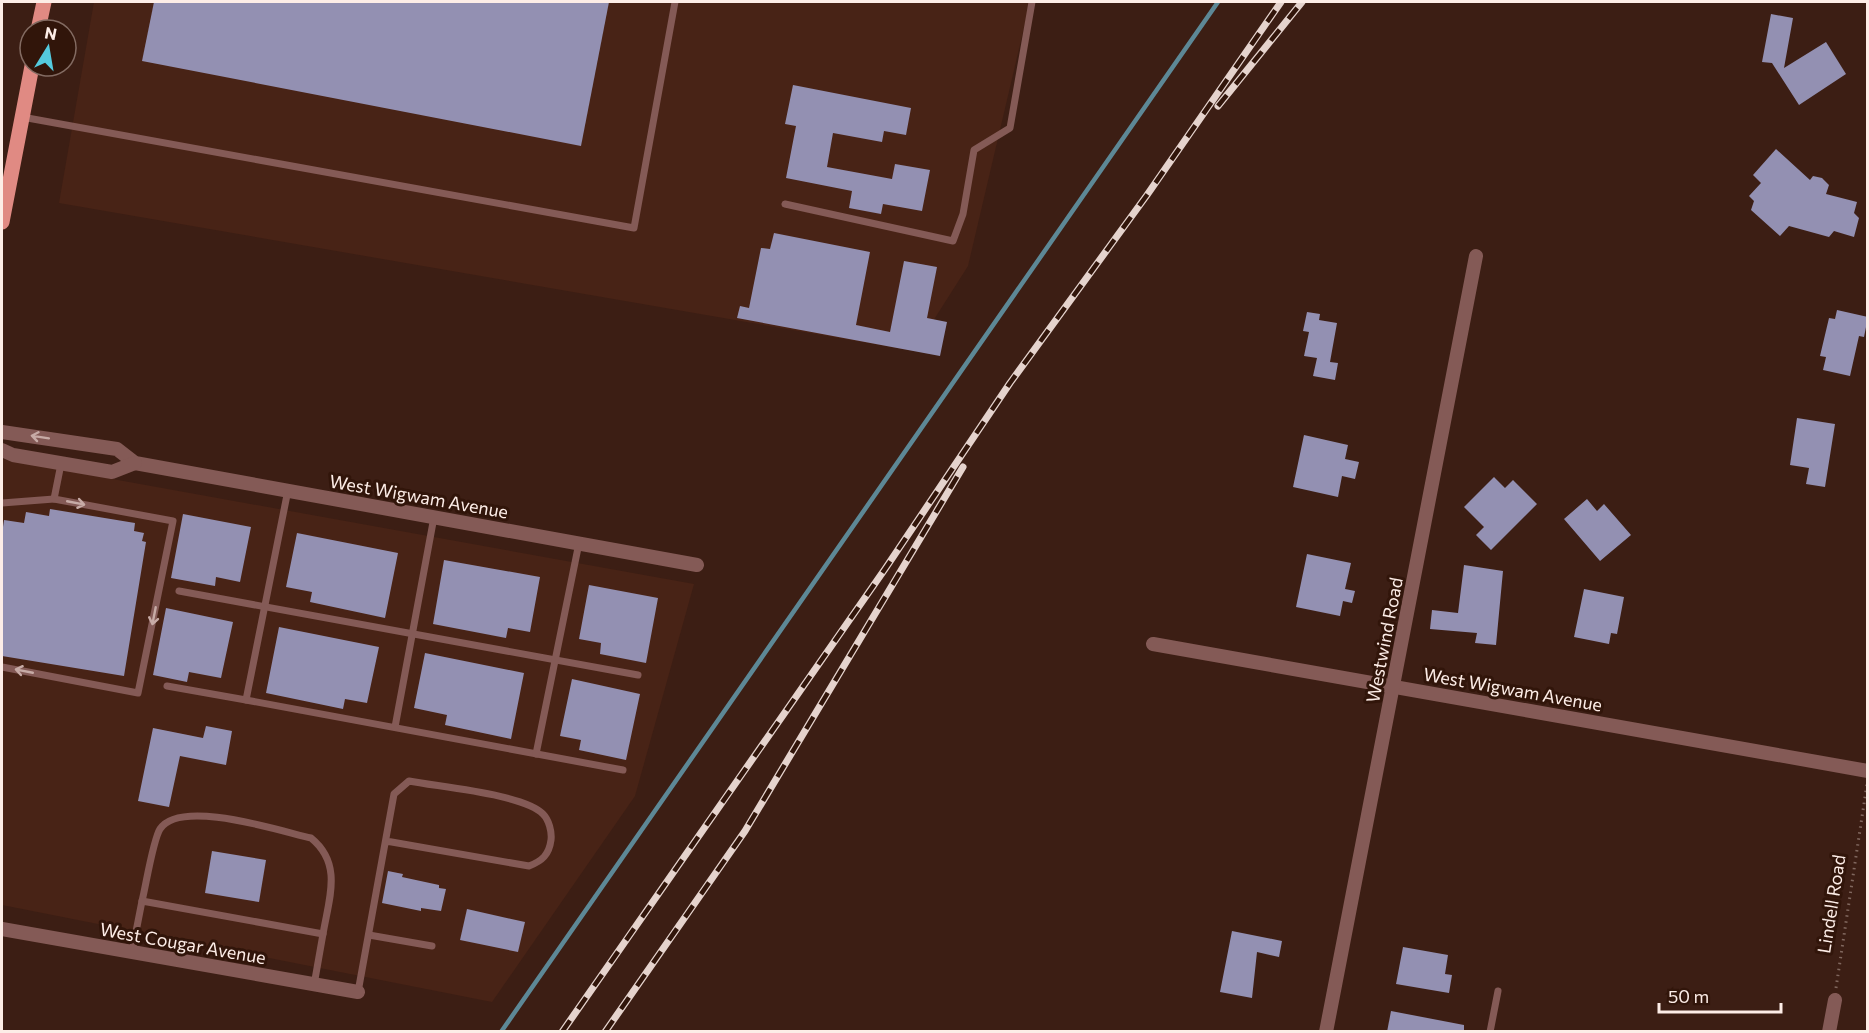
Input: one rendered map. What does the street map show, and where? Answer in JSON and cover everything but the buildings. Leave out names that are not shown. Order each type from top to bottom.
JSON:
[{"type":"main road","points":[[41,18],[44,2]]},
{"type":"main road","points":[[2,222],[30,78]]},
{"type":"street","name":"Westwind Road","points":[[1326,1032],[1476,256]]},
{"type":"street","name":"West Wigwam Avenue","points":[[2,432],[117,449],[135,463],[697,565]]},
{"type":"street","name":"West Wigwam Avenue","points":[[2,450],[13,455],[112,472],[135,463]]},
{"type":"street","name":"West Wigwam Avenue","points":[[1153,644],[1868,771]]},
{"type":"street","name":"West Cougar Avenue","points":[[2,929],[358,993]]},
{"type":"street","points":[[1829,1032],[1834,1000]]},
{"type":"lane","points":[[22,117],[634,228],[675,2]]},
{"type":"lane","points":[[784,204],[953,241],[963,214],[974,150],[1010,128],[1032,2]]},
{"type":"lane","points":[[54,499],[61,464]]},
{"type":"lane","points":[[246,700],[288,490]]},
{"type":"lane","points":[[2,503],[54,499],[173,522],[138,693],[2,667]]},
{"type":"lane","points":[[394,727],[434,517]]},
{"type":"lane","points":[[536,754],[579,543]]},
{"type":"lane","points":[[179,591],[638,675]]},
{"type":"lane","points":[[167,686],[623,770]]},
{"type":"lane","points":[[358,993],[394,794],[409,782],[525,802],[544,815],[552,832],[550,848],[542,861],[529,866],[386,841]]},
{"type":"lane","points":[[132,952],[160,829],[171,820],[201,814],[310,838],[324,849],[332,879],[314,985]]},
{"type":"lane","points":[[142,901],[322,934]]},
{"type":"lane","points":[[369,935],[432,946]]},
{"type":"lane","points":[[1490,1032],[1498,991]]},
{"type":"path","name":"Lindell Road","points":[[1834,1000],[1868,782]]},
{"type":"shaded area","points":[[94,2],[1030,2],[968,266],[914,351],[59,203]]},
{"type":"shaded area","points":[[2,459],[694,584],[635,796],[492,1002],[2,905]]},
{"type":"waterway","points":[[501,1032],[1218,2]]},
{"type":"railway","points":[[562,1032],[885,569],[1010,383],[1147,195],[1281,2]]},
{"type":"railway","points":[[1218,106],[1302,2]]},
{"type":"railway","points":[[605,1032],[745,831],[963,467]]}]
